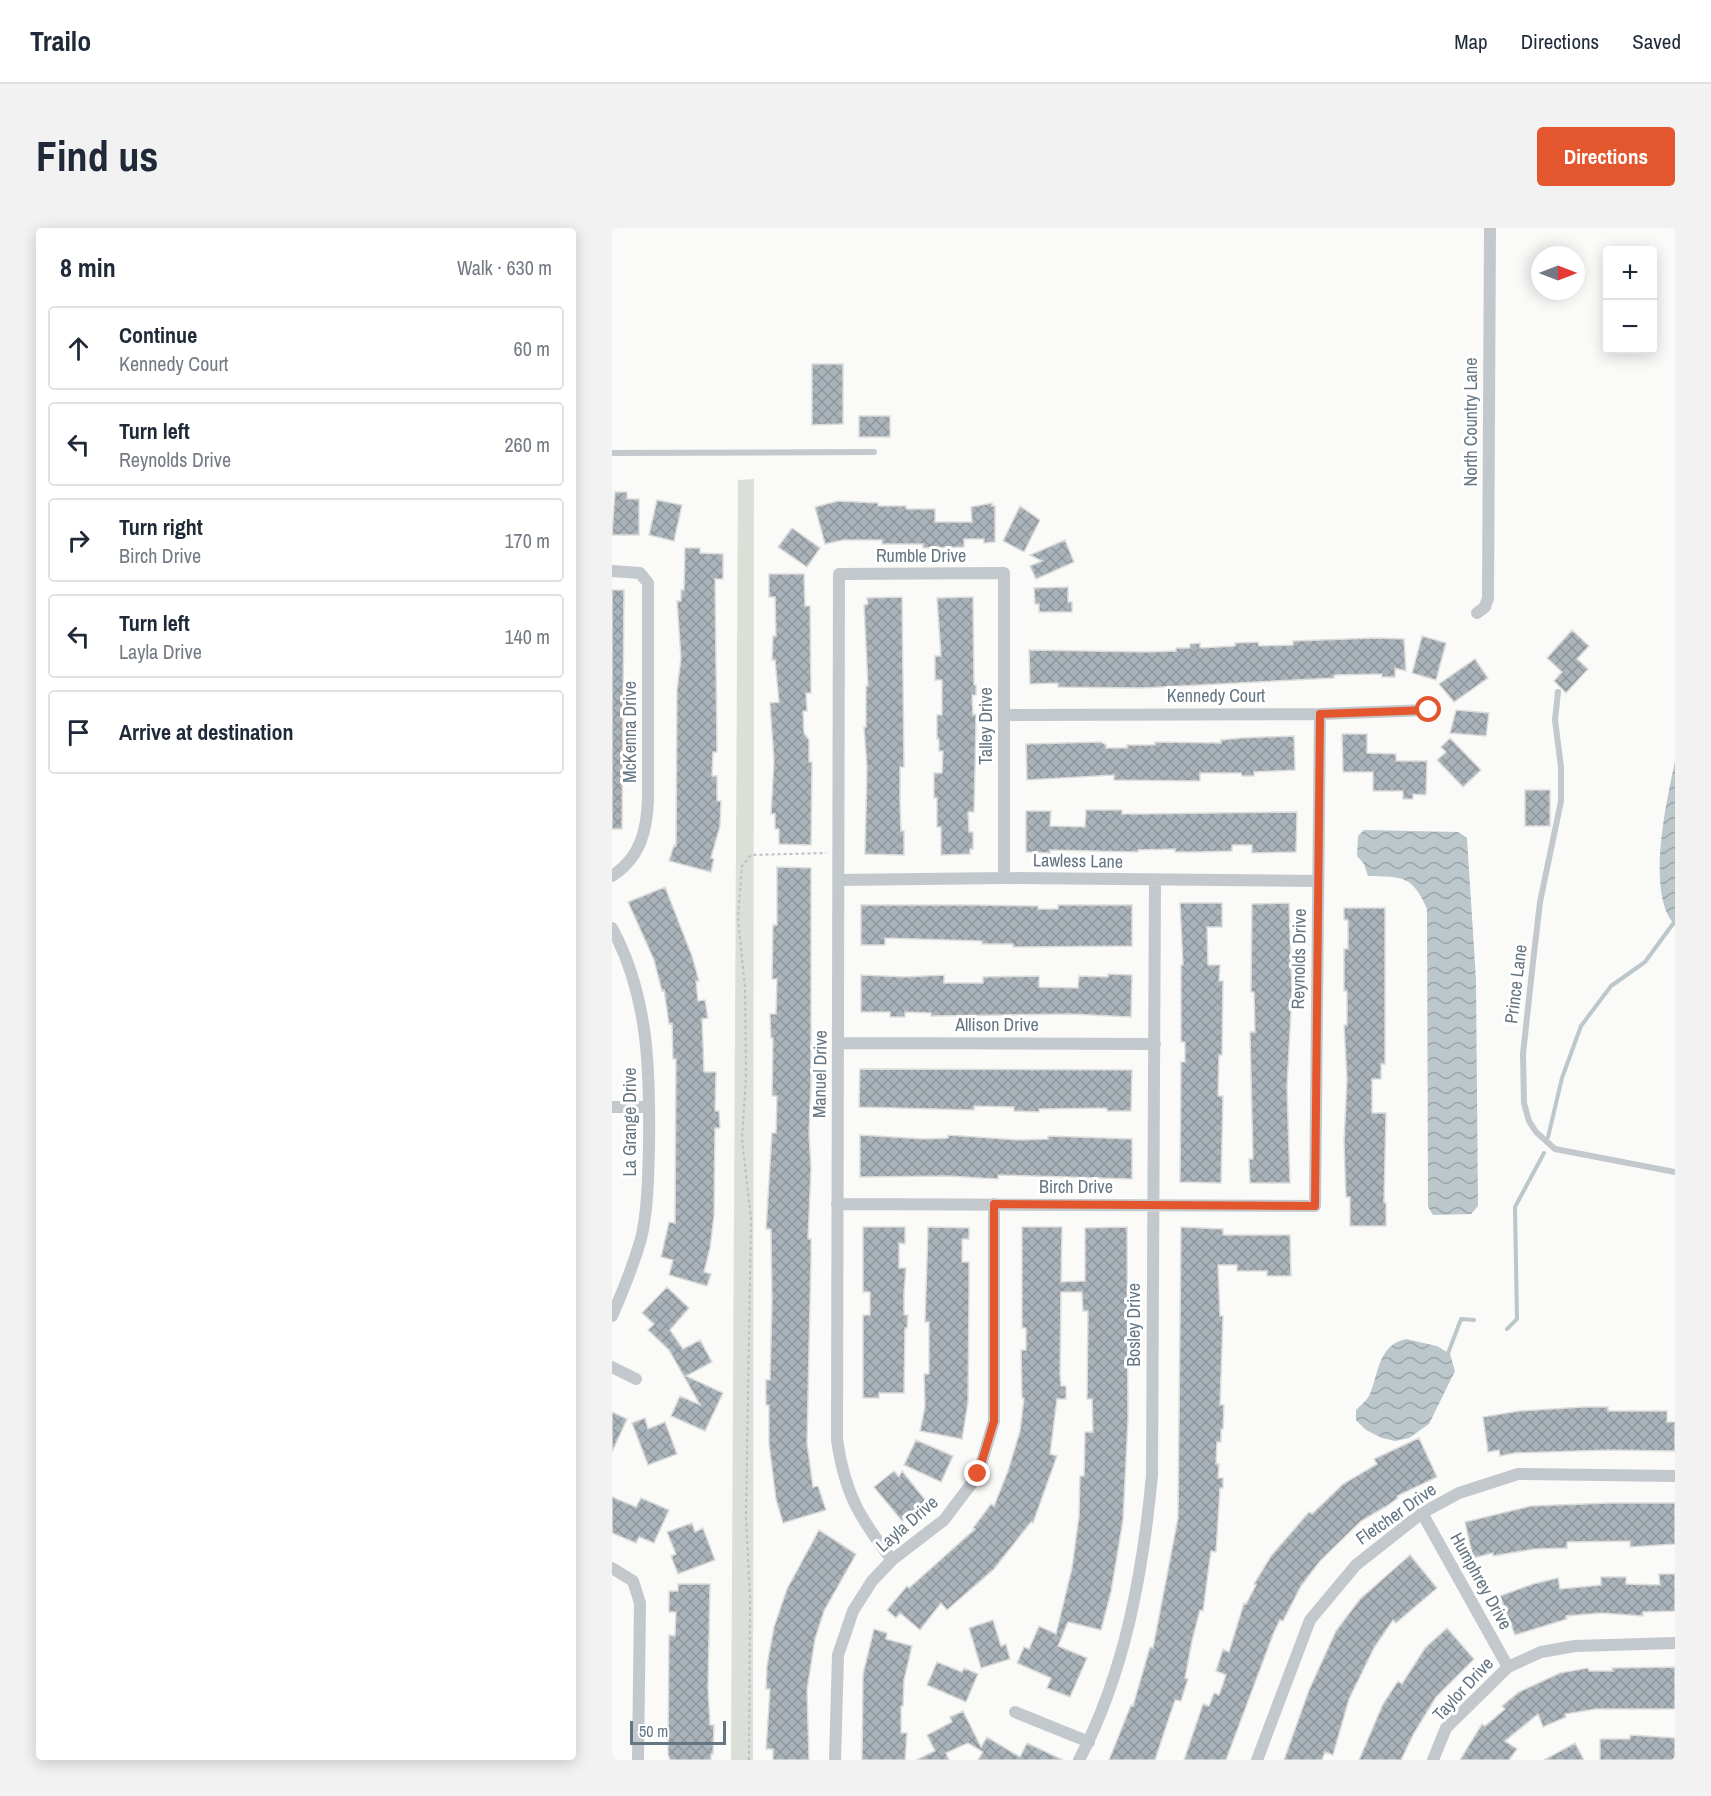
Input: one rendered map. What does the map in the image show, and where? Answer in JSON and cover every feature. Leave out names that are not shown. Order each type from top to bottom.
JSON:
[{"type":"street","name":"North Country Lane","points":[[1477,613],[1485,607],[1488,598],[1490,228]]},
{"type":"street","name":"McKenna Drive","points":[[612,571],[636,572],[644,576],[648,588],[648,825],[639,849],[623,869],[612,876]]},
{"type":"street","name":"Rumble Drive","points":[[839,574],[1004,573]]},
{"type":"street","name":"Talley Drive","points":[[1004,573],[1004,878]]},
{"type":"street","name":"Manuel Drive","points":[[839,574],[837,1440],[842,1474],[854,1506],[892,1560]]},
{"type":"street","name":"Kennedy Court","points":[[1004,715],[1320,714],[1429,710]]},
{"type":"street","name":"Reynolds Drive","points":[[1315,1206],[1320,714]]},
{"type":"street","name":"Lawless Lane","points":[[838,880],[1004,878],[1318,881]]},
{"type":"street","name":"Bosley Drive","points":[[1079,1760],[1089,1742],[1130,1618],[1147,1529],[1152,1475],[1155,880]]},
{"type":"street","name":"La Grange Drive","points":[[612,928],[638,995],[647,1045],[650,1107],[647,1198],[641,1237],[629,1278],[612,1316]]},
{"type":"street","name":"Allison Drive","points":[[838,1043],[1155,1044]]},
{"type":"street","points":[[612,1107],[650,1107]]},
{"type":"street","name":"Birch Drive","points":[[837,1204],[1315,1206]]},
{"type":"street","name":"Layla Drive","points":[[835,1760],[838,1655],[853,1611],[872,1581],[892,1560],[944,1520],[978,1474],[994,1421],[994,1204]]},
{"type":"street","points":[[612,1367],[636,1379]]},
{"type":"street","name":"Fletcher Drive","points":[[1257,1760],[1310,1620],[1356,1565],[1422,1513],[1459,1493],[1518,1474],[1675,1476]]},
{"type":"street","name":"Humphrey Drive","points":[[1422,1513],[1508,1667]]},
{"type":"street","points":[[612,1568],[624,1573],[633,1581],[640,1603],[638,1760]]},
{"type":"street","name":"Taylor Drive","points":[[1433,1760],[1446,1728],[1508,1667],[1541,1652],[1575,1646],[1675,1643]]},
{"type":"street","points":[[1015,1712],[1089,1742]]},
{"type":"lane","points":[[612,453],[874,452]]},
{"type":"lane","name":"Prince Lane","points":[[1558,692],[1555,720],[1562,801],[1540,902],[1523,1054],[1524,1103],[1529,1121],[1536,1132],[1556,1149],[1675,1172]]},
{"type":"path","points":[[749,1760],[750,1608],[746,1495],[751,1219],[742,1139],[746,1077],[745,988],[738,918],[742,866],[750,855],[838,852]]},
{"type":"shaded area","points":[[754,479],[753,1760],[731,1760],[738,480]]},
{"type":"water","points":[[1675,761],[1675,925],[1666,911],[1661,892],[1660,870],[1667,799]]},
{"type":"water","points":[[1364,830],[1458,832],[1467,838],[1476,980],[1478,1206],[1471,1214],[1433,1215],[1428,1207],[1427,909],[1416,890],[1405,880],[1368,876],[1364,864],[1357,856],[1358,836]]},
{"type":"water","points":[[1406,1339],[1437,1346],[1450,1354],[1455,1371],[1429,1424],[1409,1438],[1395,1441],[1382,1438],[1366,1430],[1356,1420],[1356,1410],[1369,1396],[1384,1354],[1396,1342]]},
{"type":"building","points":[[812,364],[843,364],[843,424],[812,425]]},
{"type":"building","points":[[859,416],[890,416],[890,437],[859,437]]},
{"type":"building","points":[[615,492],[627,492],[627,499],[639,499],[639,535],[612,535]]},
{"type":"building","points":[[657,500],[682,505],[674,541],[649,535]]},
{"type":"building","points":[[838,501],[878,503],[878,506],[906,506],[906,509],[935,509],[935,522],[972,522],[971,507],[992,503],[992,506],[995,506],[995,542],[984,543],[984,539],[964,539],[964,547],[923,548],[923,544],[882,544],[882,540],[843,540],[825,544],[815,507]]},
{"type":"building","points":[[1020,506],[1040,520],[1024,552],[1003,541]]},
{"type":"building","points":[[792,528],[820,548],[807,567],[778,547]]},
{"type":"building","points":[[1065,540],[1074,562],[1036,579],[1030,566],[1042,561],[1030,555]]},
{"type":"building","points":[[685,548],[700,548],[700,553],[723,554],[723,579],[715,579],[717,752],[713,752],[712,776],[717,776],[717,801],[721,801],[720,826],[711,858],[714,859],[711,872],[669,861],[674,845],[676,846],[677,690],[681,658],[677,601],[681,601],[681,590],[684,590]]},
{"type":"building","points":[[769,574],[804,574],[805,606],[810,606],[811,693],[806,693],[807,711],[803,711],[804,733],[809,740],[809,762],[812,762],[811,845],[779,844],[779,829],[775,829],[775,814],[771,814],[774,761],[770,703],[779,702],[775,660],[772,660],[773,636],[776,636],[775,597],[769,597]]},
{"type":"building","points":[[1068,587],[1068,602],[1072,602],[1072,612],[1039,612],[1039,604],[1035,604],[1034,588]]},
{"type":"building","points":[[612,590],[624,590],[622,829],[612,829]]},
{"type":"building","points":[[902,597],[904,767],[900,767],[900,802],[901,831],[904,831],[904,855],[865,854],[867,767],[864,727],[866,727],[866,686],[868,686],[864,605],[868,604],[867,598]]},
{"type":"building","points":[[973,597],[974,685],[976,685],[976,695],[972,695],[973,715],[976,714],[974,812],[968,812],[969,832],[973,832],[973,849],[970,849],[970,854],[941,855],[941,827],[937,827],[937,798],[934,798],[934,773],[942,773],[943,751],[939,751],[939,739],[937,739],[937,715],[942,715],[942,680],[935,680],[935,656],[941,656],[937,598]]},
{"type":"building","points":[[1572,630],[1589,646],[1577,659],[1588,669],[1566,693],[1554,681],[1562,672],[1547,658]]},
{"type":"building","points":[[1422,636],[1446,643],[1436,680],[1412,673]]},
{"type":"building","points":[[1404,639],[1406,671],[1395,668],[1395,677],[1382,677],[1382,674],[1334,675],[1334,678],[1141,688],[1058,687],[1058,683],[1030,684],[1029,650],[1176,651],[1176,648],[1190,648],[1190,644],[1200,643],[1200,648],[1235,646],[1235,643],[1258,642],[1259,646],[1293,645],[1293,641]]},
{"type":"building","points":[[1475,659],[1488,678],[1454,702],[1439,684]]},
{"type":"building","points":[[1456,710],[1489,713],[1486,736],[1450,733]]},
{"type":"building","points":[[1342,734],[1367,734],[1367,753],[1396,754],[1396,761],[1427,761],[1426,795],[1413,794],[1413,799],[1403,799],[1403,791],[1373,791],[1373,772],[1343,772]]},
{"type":"building","points":[[1294,736],[1295,770],[1254,772],[1254,776],[1242,776],[1241,773],[1200,773],[1200,781],[1114,780],[1114,775],[1027,780],[1026,744],[1101,742],[1106,745],[1106,748],[1127,748],[1127,745],[1155,745],[1155,742],[1221,743],[1221,740],[1241,738]]},
{"type":"building","points":[[1450,738],[1481,770],[1463,787],[1437,760],[1446,752],[1441,747]]},
{"type":"building","points":[[1525,790],[1550,790],[1550,826],[1525,826]]},
{"type":"building","points":[[1086,810],[1122,810],[1122,814],[1297,812],[1296,852],[1252,853],[1252,845],[1232,845],[1232,851],[1175,852],[1175,849],[1138,850],[1138,852],[1050,850],[1050,853],[1026,852],[1026,811],[1051,811],[1050,826],[1085,827]]},
{"type":"building","points":[[777,867],[811,868],[809,1134],[811,1169],[808,1239],[811,1239],[811,1257],[807,1443],[813,1487],[818,1486],[826,1510],[783,1523],[776,1499],[769,1444],[769,1405],[766,1405],[766,1380],[770,1380],[772,1302],[771,1229],[766,1229],[772,1133],[776,1133],[777,1096],[772,1096],[773,1038],[771,1038],[770,1014],[776,1014],[777,979],[772,979],[773,925],[777,925]]},
{"type":"building","points":[[665,887],[692,956],[699,981],[696,981],[698,1001],[705,1000],[708,1018],[702,1019],[704,1072],[716,1072],[715,1111],[719,1111],[720,1128],[715,1128],[714,1216],[704,1272],[711,1274],[707,1286],[669,1275],[673,1260],[661,1257],[669,1222],[675,1223],[676,1059],[673,1059],[672,1023],[669,1024],[664,990],[662,991],[654,960],[628,902]]},
{"type":"building","points":[[1180,903],[1222,903],[1222,927],[1207,927],[1208,965],[1220,965],[1219,981],[1223,981],[1222,1055],[1219,1055],[1218,1096],[1223,1096],[1221,1183],[1180,1182],[1181,1062],[1185,1062],[1185,1042],[1181,1042],[1181,965],[1183,965]]},
{"type":"building","points":[[1289,903],[1292,992],[1287,1087],[1290,1183],[1250,1183],[1249,1159],[1253,1159],[1250,1032],[1255,1032],[1254,992],[1251,992],[1252,904]]},
{"type":"building","points":[[861,905],[1038,906],[1038,909],[1058,909],[1058,905],[1132,905],[1132,946],[1013,947],[1013,944],[982,944],[982,941],[885,938],[885,945],[861,945]]},
{"type":"building","points":[[1344,908],[1385,908],[1385,1064],[1381,1064],[1381,1079],[1372,1079],[1372,1113],[1386,1113],[1384,1203],[1386,1203],[1386,1226],[1350,1226],[1350,1197],[1346,1197],[1344,1143],[1347,1079],[1344,1025],[1347,1025],[1347,991],[1344,991],[1344,949],[1348,949],[1348,920],[1344,920]]},
{"type":"building","points":[[1108,974],[1132,975],[1131,1017],[1071,1014],[931,1016],[931,1013],[905,1012],[905,1017],[890,1017],[890,1012],[861,1012],[861,975],[906,977],[944,975],[944,983],[983,983],[983,977],[1039,976],[1039,987],[1078,988],[1079,976],[1108,977]]},
{"type":"building","points":[[860,1069],[1132,1070],[1131,1111],[1107,1111],[1107,1108],[1039,1109],[1039,1112],[1014,1111],[1014,1107],[974,1106],[974,1110],[859,1107]]},
{"type":"building","points":[[860,1135],[924,1139],[948,1138],[948,1135],[1018,1140],[1048,1139],[1048,1136],[1132,1139],[1132,1179],[998,1175],[998,1179],[948,1176],[860,1177]]},
{"type":"building","points":[[863,1227],[905,1227],[905,1244],[899,1243],[899,1268],[906,1268],[904,1315],[908,1315],[907,1328],[905,1328],[904,1393],[879,1393],[879,1398],[863,1398],[863,1315],[870,1315],[870,1292],[863,1292]]},
{"type":"building","points":[[928,1227],[969,1228],[969,1239],[962,1239],[962,1262],[969,1262],[969,1292],[968,1402],[962,1439],[920,1431],[925,1407],[924,1374],[929,1374],[929,1322],[925,1322]]},
{"type":"building","points":[[1022,1227],[1062,1227],[1061,1282],[1085,1281],[1085,1228],[1127,1227],[1128,1419],[1123,1520],[1111,1592],[1101,1630],[1068,1622],[1058,1646],[1087,1658],[1070,1697],[1047,1688],[1051,1678],[1017,1663],[1024,1647],[1029,1649],[1039,1626],[1056,1634],[1072,1568],[1079,1516],[1080,1476],[1084,1476],[1085,1432],[1093,1432],[1092,1399],[1087,1399],[1088,1311],[1083,1311],[1082,1292],[1061,1292],[1060,1374],[1061,1386],[1066,1386],[1066,1399],[1057,1399],[1050,1454],[1057,1456],[1033,1523],[1031,1522],[994,1569],[947,1610],[941,1603],[920,1630],[900,1613],[896,1618],[887,1610],[907,1586],[909,1588],[975,1529],[973,1528],[991,1504],[994,1506],[1008,1471],[1020,1431],[1024,1398],[1022,1398],[1021,1350],[1026,1350],[1026,1328],[1022,1328]]},
{"type":"building","points":[[1181,1227],[1223,1229],[1223,1235],[1290,1235],[1291,1276],[1267,1276],[1267,1271],[1237,1271],[1237,1265],[1218,1265],[1220,1316],[1223,1316],[1220,1405],[1224,1405],[1221,1442],[1217,1442],[1216,1464],[1219,1464],[1218,1478],[1223,1478],[1223,1488],[1220,1488],[1216,1552],[1211,1551],[1203,1611],[1200,1610],[1185,1678],[1188,1679],[1181,1701],[1175,1700],[1155,1760],[1109,1760],[1131,1705],[1133,1706],[1150,1647],[1153,1648],[1178,1518]]},
{"type":"building","points":[[667,1287],[689,1308],[670,1330],[683,1349],[700,1340],[712,1362],[686,1376],[723,1393],[705,1431],[671,1416],[680,1396],[700,1405],[669,1350],[648,1330],[654,1324],[642,1313]]},
{"type":"building","points":[[1608,1407],[1608,1411],[1667,1411],[1667,1422],[1675,1422],[1675,1451],[1608,1450],[1514,1453],[1500,1456],[1499,1450],[1488,1452],[1483,1417],[1519,1411]]},
{"type":"building","points":[[612,1412],[627,1419],[612,1452]]},
{"type":"building","points":[[645,1418],[648,1429],[665,1422],[677,1454],[648,1465],[632,1423]]},
{"type":"building","points":[[1419,1438],[1437,1477],[1397,1496],[1398,1498],[1361,1521],[1320,1561],[1301,1586],[1283,1621],[1280,1620],[1274,1632],[1226,1760],[1184,1760],[1203,1704],[1209,1706],[1214,1693],[1219,1695],[1226,1675],[1216,1671],[1223,1649],[1229,1652],[1244,1603],[1246,1604],[1256,1585],[1254,1584],[1271,1556],[1309,1512],[1312,1514],[1343,1484],[1377,1464],[1374,1459]]},
{"type":"building","points":[[916,1440],[953,1456],[941,1482],[904,1465]]},
{"type":"building","points":[[894,1471],[899,1477],[902,1471],[926,1501],[902,1521],[874,1487]]},
{"type":"building","points":[[612,1497],[636,1507],[641,1498],[669,1510],[654,1543],[639,1537],[636,1543],[612,1533]]},
{"type":"building","points":[[1675,1503],[1675,1544],[1630,1547],[1630,1541],[1567,1542],[1567,1548],[1534,1549],[1493,1556],[1493,1553],[1473,1558],[1465,1522],[1531,1506]]},
{"type":"building","points":[[692,1523],[695,1532],[703,1528],[715,1560],[678,1574],[671,1556],[676,1554],[667,1532]]},
{"type":"building","points":[[819,1530],[856,1554],[824,1611],[815,1639],[807,1690],[809,1760],[773,1760],[773,1749],[766,1749],[770,1689],[766,1689],[767,1665],[774,1627],[787,1589]]},
{"type":"building","points":[[1410,1555],[1437,1588],[1396,1623],[1393,1620],[1374,1648],[1349,1699],[1333,1755],[1325,1752],[1322,1760],[1284,1760],[1309,1690],[1336,1631],[1360,1599]]},
{"type":"building","points":[[1659,1574],[1675,1574],[1675,1611],[1643,1612],[1643,1616],[1601,1613],[1566,1616],[1567,1619],[1515,1635],[1500,1596],[1558,1578],[1560,1589],[1601,1585],[1601,1577],[1626,1577],[1626,1584],[1660,1585]]},
{"type":"building","points":[[678,1584],[710,1584],[708,1688],[710,1725],[714,1725],[711,1760],[670,1760],[668,1754],[669,1635],[675,1636],[676,1612],[669,1612],[669,1591],[678,1591]]},
{"type":"building","points":[[993,1620],[1001,1646],[1006,1644],[1010,1659],[981,1668],[969,1628]]},
{"type":"building","points":[[1447,1628],[1474,1659],[1436,1697],[1401,1760],[1359,1760],[1383,1704],[1398,1681],[1402,1684],[1425,1648]]},
{"type":"building","points":[[874,1629],[887,1633],[886,1639],[912,1646],[904,1680],[903,1706],[901,1706],[901,1733],[907,1733],[905,1760],[862,1760],[863,1674]]},
{"type":"building","points":[[937,1662],[962,1672],[964,1668],[978,1674],[966,1702],[927,1685]]},
{"type":"building","points":[[1675,1667],[1675,1709],[1596,1709],[1565,1714],[1566,1717],[1543,1727],[1538,1714],[1505,1741],[1517,1749],[1509,1760],[1460,1760],[1482,1724],[1485,1726],[1505,1709],[1502,1706],[1519,1692],[1560,1673],[1588,1668],[1589,1671],[1613,1671],[1612,1668]]},
{"type":"building","points":[[963,1711],[981,1747],[987,1737],[1020,1757],[1027,1743],[1063,1760],[978,1760],[983,1752],[968,1743],[946,1753],[949,1760],[916,1760],[935,1751],[927,1735],[952,1722],[950,1717]]},
{"type":"building","points":[[1630,1735],[1675,1738],[1675,1760],[1600,1760],[1600,1739],[1630,1739]]},
{"type":"building","points":[[1575,1743],[1584,1760],[1544,1760]]},
{"type":"waterway","points":[[1548,1137],[1562,1078],[1581,1026],[1611,986],[1645,962],[1675,921]]},
{"type":"waterway","points":[[1507,1329],[1517,1319],[1515,1207],[1544,1153]]},
{"type":"waterway","points":[[1447,1356],[1461,1319],[1474,1320]]},
{"type":"route","points":[[978,1474],[994,1421],[994,1204],[1315,1206],[1320,714],[1429,710]]}]
